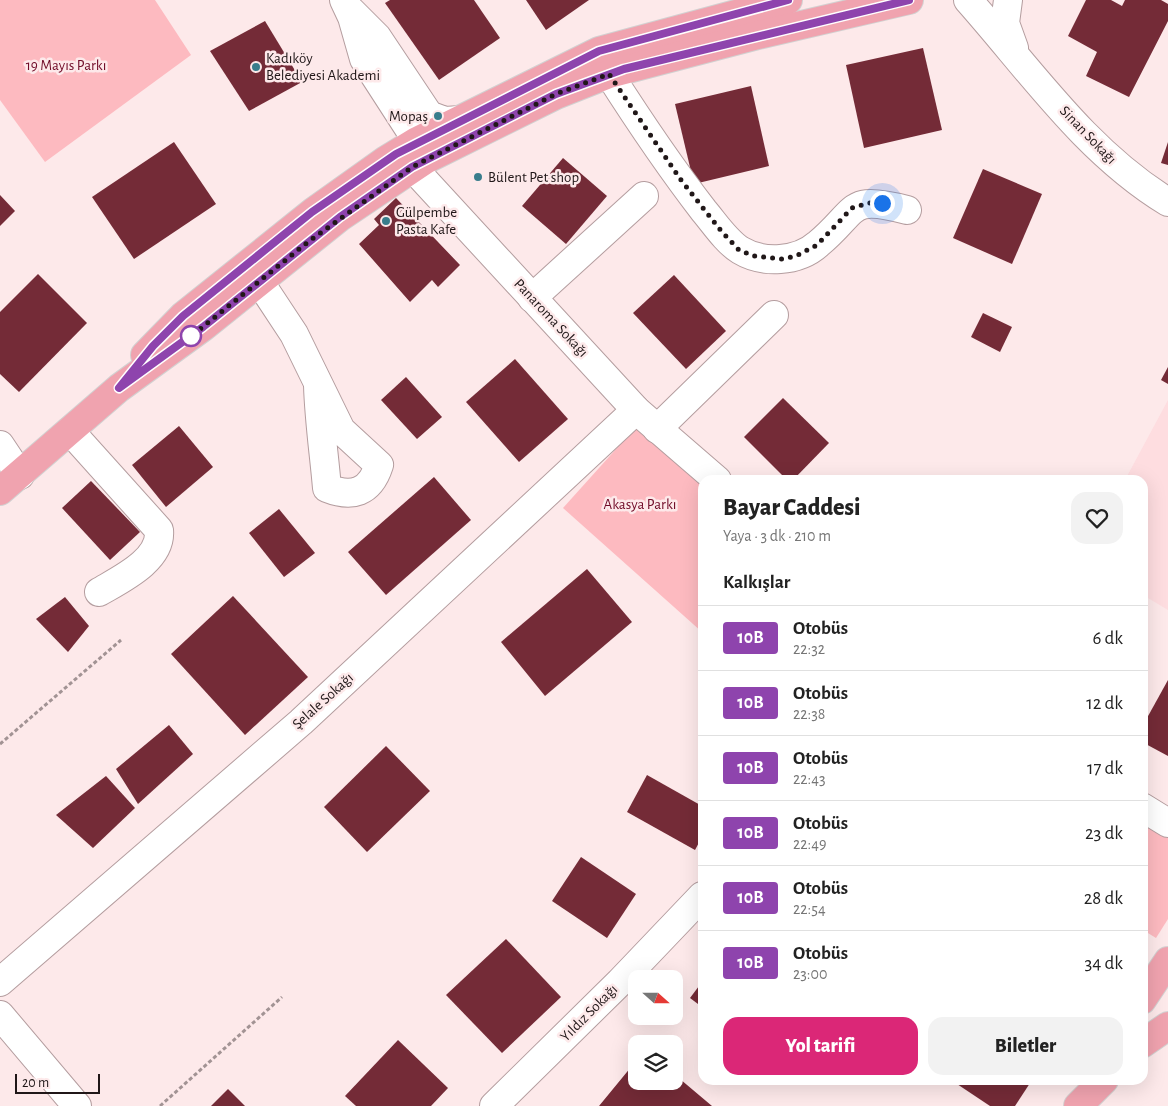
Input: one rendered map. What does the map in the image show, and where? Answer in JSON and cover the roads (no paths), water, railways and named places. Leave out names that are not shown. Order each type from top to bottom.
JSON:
[{"type":"main road","points":[[10,483],[119,388],[203,327],[334,222],[414,154],[461,120],[599,51],[788,0]]},
{"type":"main road","points":[[119,388],[153,346],[183,316],[333,197],[386,160],[414,154],[556,94],[609,74],[758,35],[909,0]]},
{"type":"main road","points":[[1148,991],[1168,961]]},
{"type":"main road","points":[[1148,1040],[1168,1026]]},
{"type":"main road","points":[[1072,1106],[1087,1085]]},
{"type":"main road","points":[[1078,1106],[1099,1085]]},
{"type":"street","name":"Sinan Sokağı","points":[[968,0],[1097,148],[1130,176],[1168,202]]},
{"type":"street","name":"Sinan Sokağı","points":[[1008,0],[1005,14],[1006,29],[1018,56]]},
{"type":"street","points":[[346,4],[377,38],[428,115],[445,121],[461,120]]},
{"type":"street","name":"Panaroma Sokağı","points":[[346,4],[361,51],[369,69],[414,154],[532,298],[636,410],[711,475]]},
{"type":"street","points":[[609,74],[657,149],[715,224],[739,250],[754,256],[782,259],[796,256],[817,245],[852,208],[869,203],[882,203],[908,210]]},
{"type":"street","points":[[532,298],[644,196]]},
{"type":"street","points":[[259,281],[294,334],[318,385]]},
{"type":"street","points":[[658,429],[774,315]]},
{"type":"street","name":"Şelale Sokağı","points":[[0,982],[307,716],[636,410]]},
{"type":"street","points":[[70,431],[159,530],[160,539],[146,560],[99,592]]},
{"type":"street","points":[[0,445],[10,483]]},
{"type":"street","points":[[1148,811],[1168,823]]},
{"type":"street","name":"Yıldız Sokağı","points":[[494,1106],[614,988],[698,900]]},
{"type":"street","points":[[0,1015],[77,1106]]},
{"type":"place","name":"Kadıköy Belediyesi Akademi","points":[[256,67]]},
{"type":"place","name":"Mopaş","points":[[438,116]]},
{"type":"place","name":"Bülent Pet shop","points":[[478,177]]},
{"type":"place","name":"Gülpembe Pasta Kafe","points":[[386,221]]},
{"type":"park label","name":"19 Mayıs Parkı","points":[[66,65]]},
{"type":"park label","name":"Akasya Parkı","points":[[640,504]]}]
